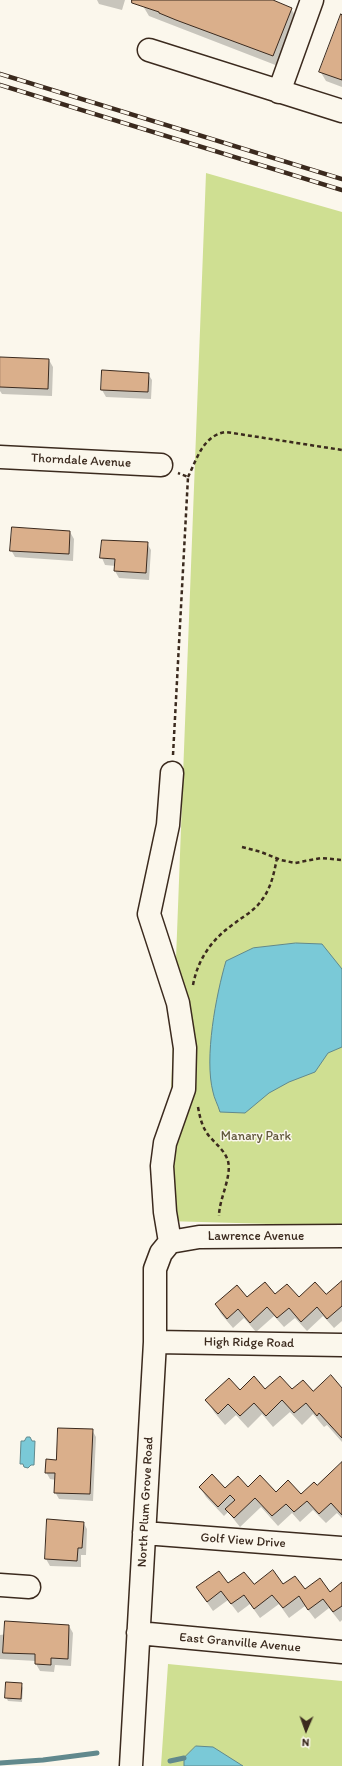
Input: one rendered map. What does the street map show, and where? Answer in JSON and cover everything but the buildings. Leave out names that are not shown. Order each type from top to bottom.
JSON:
[{"type":"street","points":[[279,92],[312,0]]},
{"type":"street","points":[[149,50],[342,111]]},
{"type":"street","name":"Thorndale Avenue","points":[[0,457],[161,465]]},
{"type":"street","points":[[170,1242],[165,1212],[162,1166],[165,1143],[184,1089],[186,1048],[178,1003],[149,914],[168,825],[172,773]]},
{"type":"street","name":"Lawrence Avenue","points":[[170,1242],[210,1237],[342,1236]]},
{"type":"street","name":"North Plum Grove Road","points":[[131,1766],[155,1342],[155,1269],[161,1252],[170,1242]]},
{"type":"street","name":"High Ridge Road","points":[[155,1342],[342,1345]]},
{"type":"street","name":"Golf View Drive","points":[[144,1533],[342,1548]]},
{"type":"street","points":[[0,1585],[29,1587]]},
{"type":"street","name":"East Granville Avenue","points":[[138,1633],[342,1652]]},
{"type":"path","points":[[172,773],[188,478],[202,447],[207,441],[219,433],[226,432],[342,450]]},
{"type":"path","points":[[161,465],[188,478]]},
{"type":"path","points":[[242,847],[295,863],[321,858],[342,860]]},
{"type":"path","points":[[193,988],[197,968],[210,946],[225,929],[251,911],[261,902],[271,883],[277,858]]},
{"type":"path","points":[[198,1102],[200,1119],[205,1130],[221,1149],[227,1160],[227,1176],[221,1198],[219,1216]]},
{"type":"green space","name":"Manary Park","points":[[206,173],[342,212],[342,1226],[166,1221]]},
{"type":"green space","points":[[168,1664],[342,1681],[342,1766],[161,1766]]},
{"type":"water","points":[[296,943],[322,944],[342,969],[342,1047],[328,1053],[315,1072],[289,1082],[269,1093],[245,1113],[220,1112],[213,1092],[210,1062],[212,1026],[218,991],[226,961],[253,948]]},
{"type":"water","points":[[27,1437],[30,1437],[32,1441],[35,1441],[34,1465],[31,1465],[28,1468],[24,1467],[23,1464],[20,1464],[21,1441],[24,1441]]},
{"type":"water","points":[[196,1746],[213,1747],[243,1766],[184,1766],[184,1758]]},
{"type":"waterway","points":[[0,1763],[43,1760],[97,1753]]},
{"type":"waterway","points":[[170,1761],[184,1758]]},
{"type":"railway","points":[[0,74],[342,179]]},
{"type":"railway","points":[[0,85],[342,190]]}]
